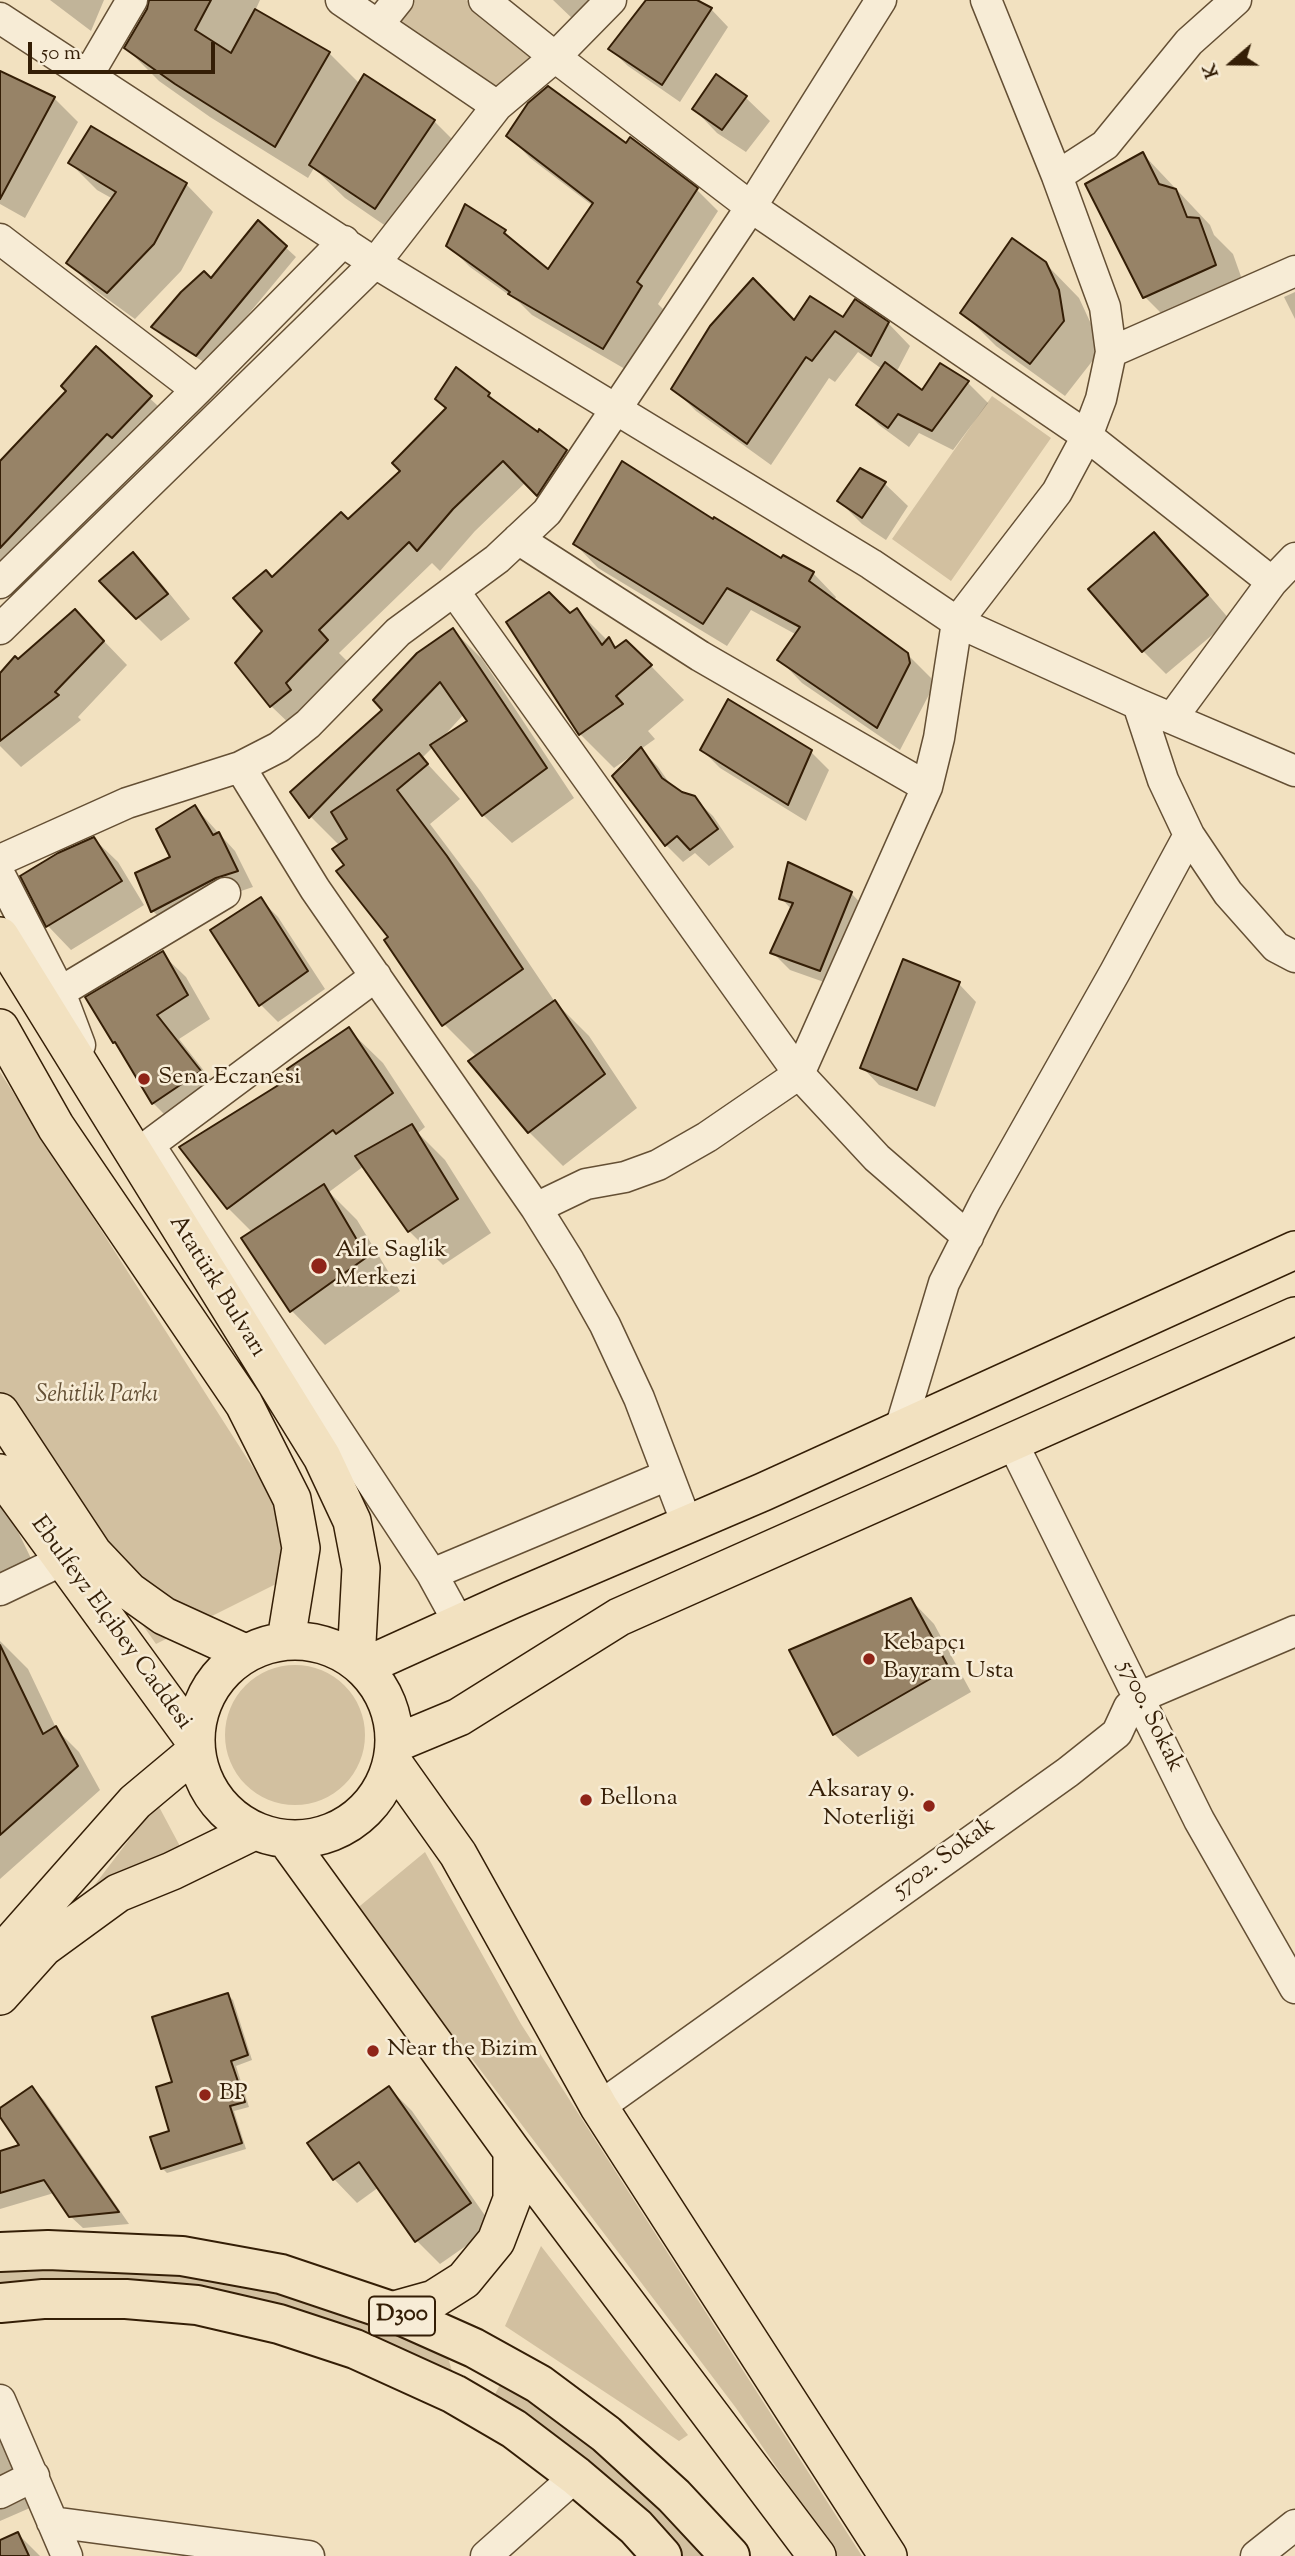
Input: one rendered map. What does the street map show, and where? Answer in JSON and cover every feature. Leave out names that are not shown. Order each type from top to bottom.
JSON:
[{"type":"highway","name":"D300","points":[[0,2252],[61,2250],[182,2256],[281,2274],[391,2311],[474,2348],[539,2384],[615,2443],[674,2496],[730,2556]]},
{"type":"highway","name":"D300","points":[[0,2303],[43,2299],[126,2299],[197,2305],[279,2323],[355,2349],[454,2394],[514,2429],[576,2476],[636,2527],[662,2556]]},
{"type":"main road","name":"Atatürk Bulvarı","points":[[0,936],[322,1457],[352,1521],[361,1568],[360,1664]]},
{"type":"main road","name":"Atatürk Bulvarı","points":[[0,1028],[56,1127],[244,1404],[292,1499],[301,1548],[286,1640]]},
{"type":"main road","points":[[360,1664],[460,1625],[1295,1250]]},
{"type":"main road","points":[[393,1752],[459,1717],[619,1617],[1295,1316]]},
{"type":"main road","name":"Ebulfeyz Elçibey Caddesi","points":[[0,1412],[93,1553],[129,1591],[164,1616],[246,1653]]},
{"type":"main road","name":"Ebulfeyz Elçibey Caddesi","points":[[0,1473],[195,1746]]},
{"type":"main road","points":[[286,1640],[307,1640],[327,1645],[360,1664],[377,1683],[393,1722],[393,1752],[386,1780],[376,1798],[362,1814],[345,1826],[307,1839],[270,1835],[232,1817],[214,1798],[202,1776],[195,1746],[197,1719],[214,1681],[228,1665],[246,1653],[265,1644],[286,1640]]},
{"type":"main road","points":[[0,1955],[135,1802],[195,1746]]},
{"type":"main road","points":[[393,1752],[458,1854],[599,2107],[888,2556]]},
{"type":"main road","points":[[0,1996],[44,1947],[118,1893],[270,1835]]},
{"type":"main road","points":[[270,1835],[817,2556]]},
{"type":"main road","points":[[391,2311],[434,2299],[464,2280],[496,2241],[512,2199],[512,2151]]},
{"type":"street","points":[[88,75],[132,0]]},
{"type":"street","points":[[341,0],[497,106]]},
{"type":"street","points":[[379,24],[398,0]]},
{"type":"street","points":[[484,0],[751,207],[1087,436],[1272,582]]},
{"type":"street","points":[[0,629],[375,262],[497,106],[555,57],[611,0]]},
{"type":"street","points":[[0,860],[127,803],[240,766],[279,747],[307,724],[398,632],[497,559],[547,512],[751,207],[881,0]]},
{"type":"street","points":[[536,1208],[586,1184],[625,1177],[657,1165],[707,1137],[799,1074],[926,787],[939,738],[957,622],[1057,492],[1087,436],[1101,399],[1111,352],[1105,307],[1058,176],[986,0]]},
{"type":"street","points":[[1058,176],[1105,145],[1189,42],[1236,0]]},
{"type":"street","points":[[0,19],[375,262],[871,564],[957,622],[1295,771]]},
{"type":"street","points":[[0,239],[197,390]]},
{"type":"street","points":[[0,583],[344,241]]},
{"type":"street","points":[[1111,352],[1295,271]]},
{"type":"street","points":[[518,540],[700,656],[926,787]]},
{"type":"street","points":[[1172,718],[1272,582],[1295,558]]},
{"type":"street","points":[[454,591],[799,1074],[877,1158],[968,1237]]},
{"type":"street","points":[[1138,704],[1163,780],[1189,835],[1228,893],[1276,947],[1295,957]]},
{"type":"street","points":[[240,766],[315,889],[536,1208],[605,1325],[639,1398],[687,1524]]},
{"type":"street","points":[[900,1429],[944,1283],[1189,835]]},
{"type":"street","points":[[0,875],[60,992],[79,1044],[149,1144],[432,1574],[460,1625]]},
{"type":"street","points":[[60,992],[225,893]]},
{"type":"street","points":[[149,1144],[376,976]]},
{"type":"street","name":"5700. Sokak","points":[[1012,1442],[1199,1820],[1283,1940],[1295,1988]]},
{"type":"street","points":[[432,1574],[668,1475]]},
{"type":"street","points":[[0,1590],[63,1560]]},
{"type":"street","points":[[1140,1697],[1295,1631]]},
{"type":"street","name":"5702. Sokak","points":[[599,2107],[1068,1772],[1117,1733],[1129,1707],[1140,1697]]},
{"type":"street","points":[[0,2400],[67,2556]]},
{"type":"street","points":[[0,2493],[34,2476]]},
{"type":"street","points":[[486,2556],[576,2476]]},
{"type":"street","points":[[52,2522],[309,2556]]},
{"type":"street","points":[[1256,2556],[1295,2525]]},
{"type":"green space","points":[[415,0],[466,0],[535,56],[495,91],[399,24]]},
{"type":"green space","points":[[992,396],[1051,438],[951,581],[892,539]]},
{"type":"green space","name":"Sehitlik Parkı","points":[[0,1072],[282,1513],[304,1570],[156,1644],[0,1422]]},
{"type":"green space","points":[[295,1665],[322,1670],[345,1685],[360,1708],[365,1735],[360,1762],[345,1785],[322,1800],[295,1805],[268,1800],[245,1785],[230,1762],[225,1735],[230,1708],[245,1685],[268,1670]]},
{"type":"green space","points":[[157,1803],[182,1850],[93,1887]]},
{"type":"green space","points":[[425,1852],[521,2024],[862,2556],[837,2556],[736,2408],[463,2047],[349,1915]]},
{"type":"green space","points":[[541,2246],[688,2435],[679,2441],[505,2326]]},
{"type":"green space","points":[[34,2265],[273,2280],[443,2340],[452,2371],[402,2353],[0,2295],[0,2270]]},
{"type":"green space","points":[[504,2377],[530,2386],[726,2556],[680,2556],[493,2398]]},
{"type":"building","points":[[149,0],[211,0],[195,30],[231,53],[255,9],[330,52],[275,147],[175,84],[124,48],[147,9]]},
{"type":"building","points":[[646,0],[697,0],[712,8],[662,85],[608,49]]},
{"type":"building","points":[[0,71],[55,97],[0,199]]},
{"type":"building","points":[[364,74],[435,120],[375,209],[309,165]]},
{"type":"building","points":[[716,74],[747,96],[722,130],[692,109]]},
{"type":"building","points":[[548,86],[626,143],[630,137],[698,188],[637,282],[642,286],[603,349],[508,294],[510,292],[446,246],[465,204],[506,230],[504,233],[548,269],[593,203],[506,136],[528,103]]},
{"type":"building","points":[[91,126],[187,183],[154,244],[107,293],[66,263],[116,192],[68,163]]},
{"type":"building","points":[[1143,152],[1159,184],[1176,189],[1187,217],[1199,218],[1216,265],[1143,298],[1085,184]]},
{"type":"building","points":[[258,220],[287,246],[196,356],[151,327],[181,292],[204,271],[211,278]]},
{"type":"building","points":[[1012,238],[1046,262],[1059,290],[1064,321],[1030,364],[960,313]]},
{"type":"building","points":[[753,278],[794,320],[810,296],[843,317],[855,299],[889,322],[871,356],[835,331],[812,361],[806,357],[747,444],[671,389],[710,326]]},
{"type":"building","points":[[96,346],[152,396],[112,438],[107,434],[0,548],[0,461],[66,391],[61,386]]},
{"type":"building","points":[[885,362],[922,390],[940,363],[969,381],[932,431],[898,414],[888,428],[856,405]]},
{"type":"building","points":[[456,367],[490,393],[488,396],[567,450],[537,496],[503,461],[453,509],[417,551],[409,542],[319,630],[328,640],[286,683],[291,690],[270,707],[235,663],[262,631],[233,598],[266,570],[272,577],[341,512],[348,519],[400,471],[392,463],[446,408],[435,399]]},
{"type":"building","points":[[622,461],[713,519],[714,517],[781,558],[783,555],[814,572],[809,581],[908,653],[910,663],[877,728],[777,660],[800,627],[727,588],[703,624],[573,544]]},
{"type":"building","points":[[860,468],[886,482],[862,518],[837,501]]},
{"type":"building","points":[[1154,532],[1208,595],[1142,652],[1088,589]]},
{"type":"building","points":[[133,552],[168,594],[136,619],[99,581]]},
{"type":"building","points":[[549,592],[570,613],[577,608],[602,645],[609,637],[615,648],[626,640],[652,665],[616,696],[623,704],[579,735],[506,622]]},
{"type":"building","points":[[75,609],[104,641],[55,692],[59,695],[0,741],[0,673],[15,656],[18,659]]},
{"type":"building","points":[[453,628],[547,768],[482,816],[430,745],[467,721],[440,682],[309,818],[290,792],[382,710],[373,700],[417,653]]},
{"type":"building","points":[[728,699],[812,750],[788,805],[700,750]]},
{"type":"building","points":[[641,747],[662,778],[682,792],[695,796],[718,829],[690,850],[677,836],[665,846],[612,776]]},
{"type":"building","points":[[419,753],[428,764],[397,790],[447,856],[523,969],[442,1026],[384,940],[388,937],[336,871],[344,865],[332,849],[347,839],[331,812]]},
{"type":"building","points":[[195,805],[213,835],[219,832],[238,871],[216,878],[151,912],[135,873],[170,857],[156,829]]},
{"type":"building","points":[[94,837],[122,881],[46,927],[20,876],[58,853]]},
{"type":"building","points":[[788,862],[852,892],[820,971],[770,953],[793,903],[779,899]]},
{"type":"building","points":[[261,897],[308,971],[259,1006],[210,930]]},
{"type":"building","points":[[163,951],[188,995],[157,1015],[201,1071],[152,1104],[85,997]]},
{"type":"building","points":[[903,959],[960,982],[917,1090],[860,1068]]},
{"type":"building","points":[[555,1000],[605,1074],[528,1133],[468,1061]]},
{"type":"building","points":[[349,1027],[393,1093],[336,1134],[333,1130],[227,1209],[179,1147],[293,1076],[287,1069]]},
{"type":"building","points":[[412,1124],[458,1199],[408,1232],[355,1156]]},
{"type":"building","points":[[324,1184],[367,1257],[290,1312],[241,1238]]},
{"type":"building","name":"Kebapçı Bayram Usta","points":[[911,1598],[949,1668],[833,1735],[789,1650]]},
{"type":"building","points":[[0,1645],[43,1734],[56,1726],[78,1766],[0,1835]]},
{"type":"building","points":[[228,1993],[248,2055],[231,2061],[245,2102],[230,2106],[242,2143],[161,2169],[150,2137],[169,2131],[156,2087],[172,2082],[152,2017]]},
{"type":"building","points":[[32,2086],[119,2212],[69,2217],[44,2180],[0,2193],[0,2151],[19,2145],[0,2117],[0,2108]]},
{"type":"building","points":[[389,2086],[471,2203],[415,2242],[359,2162],[333,2180],[307,2143]]},
{"type":"building","points":[[18,2532],[29,2556],[0,2556],[0,2540]]},
{"type":"place","name":"Sena Eczanesi","points":[[144,1079]]},
{"type":"place","name":"Aile Saglik Merkezi","points":[[319,1266]]},
{"type":"place","name":"Kebapçı Bayram Usta","points":[[869,1659]]},
{"type":"place","name":"Bellona","points":[[586,1800]]},
{"type":"place","name":"Aksaray 9. Noterliği","points":[[929,1806]]},
{"type":"place","name":"Near the Bizim","points":[[373,2051]]},
{"type":"place","name":"BP","points":[[205,2095]]}]
